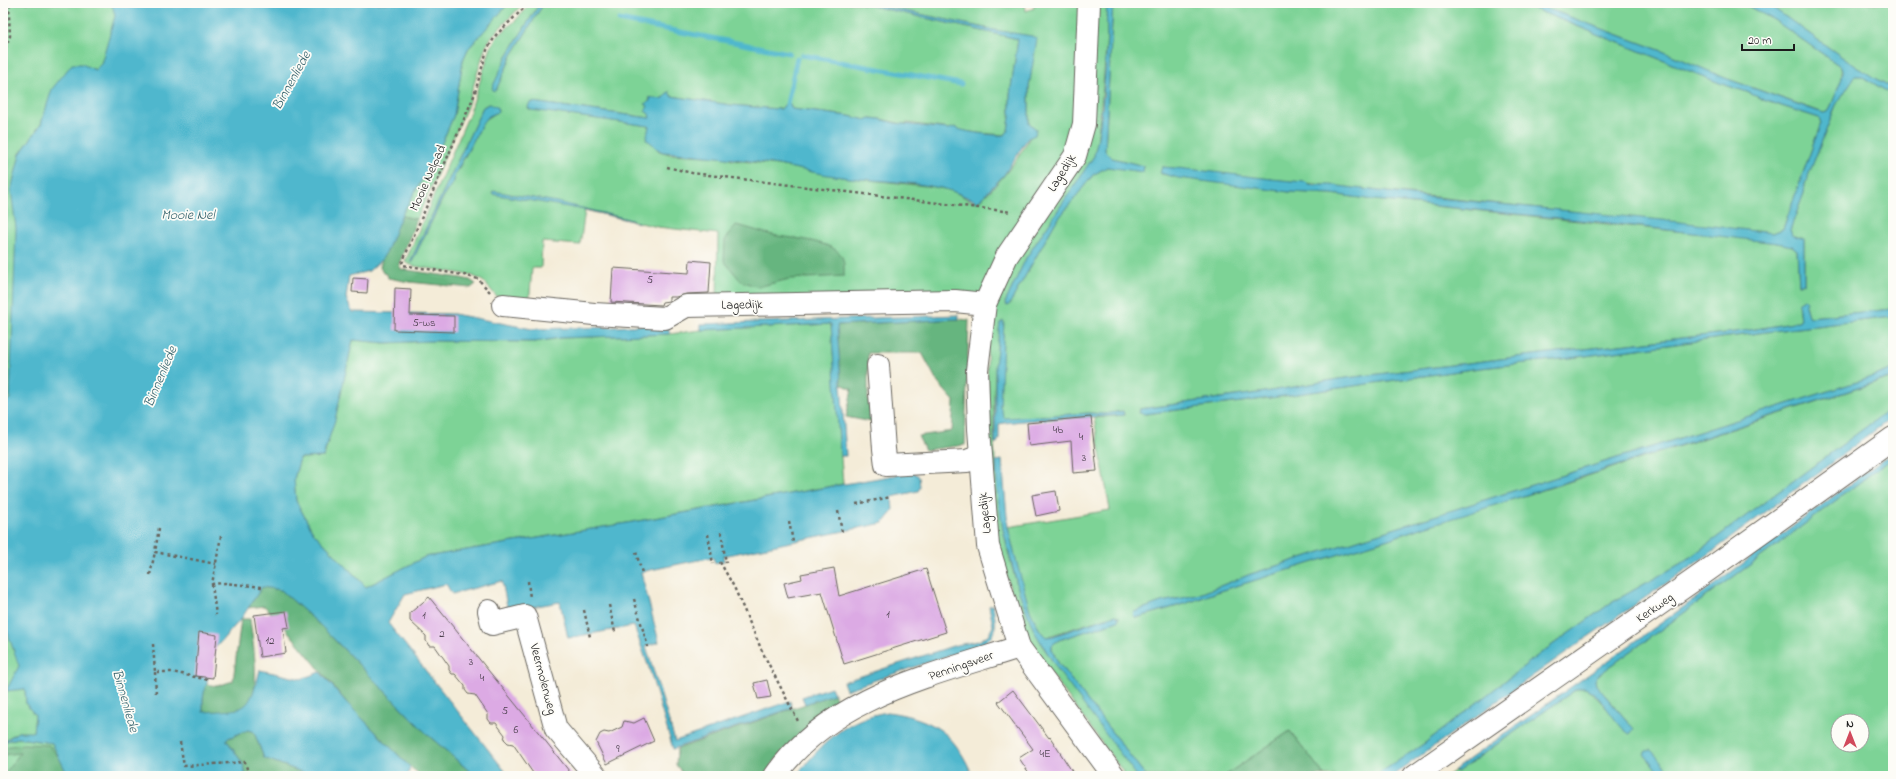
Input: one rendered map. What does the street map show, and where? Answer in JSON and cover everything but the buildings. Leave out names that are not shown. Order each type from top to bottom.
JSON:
[{"type":"street","name":"Lagedijk","points":[[1019,647],[988,546],[980,456],[978,370],[985,304],[1008,256],[1075,156],[1084,124],[1089,3]]},
{"type":"street","name":"Lagedijk","points":[[503,305],[594,314],[665,318],[686,306],[955,301],[985,304]]},
{"type":"street","points":[[878,365],[886,465],[967,460],[980,456]]},
{"type":"street","name":"Kerkweg","points":[[1414,776],[1712,568],[1893,438]]},
{"type":"street","name":"Veermolenweg","points":[[489,611],[492,624],[525,616],[556,729],[596,776]]},
{"type":"street","points":[[1019,647],[1114,776]]},
{"type":"street","name":"Penningsveer","points":[[775,776],[782,766],[808,739],[826,724],[871,698],[1019,647]]},
{"type":"path","name":"Mooie Nelpad","points":[[503,305],[478,279],[464,275],[403,265],[402,263],[474,96],[487,50],[496,35],[524,8],[527,3]]},
{"type":"path","points":[[3,7],[9,4],[10,36],[3,54]]},
{"type":"path","points":[[666,166],[692,173],[1035,215]]},
{"type":"path","points":[[856,504],[891,497]]},
{"type":"path","points":[[838,511],[842,532]]},
{"type":"path","points":[[789,521],[793,542]]},
{"type":"path","points":[[150,575],[158,528]]},
{"type":"path","points":[[721,532],[726,563]]},
{"type":"path","points":[[708,534],[713,564]]},
{"type":"path","points":[[216,615],[212,584],[222,536]]},
{"type":"path","points":[[155,552],[216,564]]},
{"type":"path","points":[[636,552],[642,573]]},
{"type":"path","points":[[720,562],[734,587],[763,653],[794,712]]},
{"type":"path","points":[[528,581],[531,600]]},
{"type":"path","points":[[212,584],[225,583],[262,587]]},
{"type":"path","points":[[634,599],[648,647]]},
{"type":"path","points":[[609,605],[615,632]]},
{"type":"path","points":[[584,610],[590,636]]},
{"type":"path","points":[[153,644],[156,695]]},
{"type":"path","points":[[155,672],[172,672],[209,680]]},
{"type":"path","points":[[180,742],[184,766],[245,762],[249,776]]},
{"type":"green space","points":[[14,3],[122,3],[100,71],[87,67],[45,112],[41,124],[20,154],[23,205],[10,400],[3,404],[3,5]]},
{"type":"green space","points":[[509,3],[524,3],[492,36],[485,48],[467,107],[417,219],[401,216],[438,152],[454,115],[463,60],[468,49]]},
{"type":"green space","points":[[530,3],[540,3],[507,56],[496,90],[512,55],[544,3],[859,3],[1018,39],[1010,95],[1010,117],[1008,131],[1005,135],[978,133],[908,123],[903,124],[880,119],[870,118],[866,120],[849,116],[792,109],[790,104],[786,103],[781,109],[731,105],[671,96],[668,92],[661,100],[650,97],[648,106],[650,118],[532,102],[529,109],[649,126],[649,140],[659,151],[670,154],[724,157],[732,160],[778,165],[842,177],[935,187],[953,191],[971,201],[978,202],[1010,168],[1030,137],[1034,127],[1029,123],[1029,87],[1036,39],[868,3],[1025,3],[1026,11],[1034,8],[1034,3],[1083,3],[1075,118],[1065,153],[980,297],[717,302],[718,234],[658,227],[585,210],[580,245],[542,242],[541,268],[532,268],[529,305],[499,299],[483,281],[471,275],[413,266],[405,262],[470,112],[491,47],[497,37],[518,18]],"holes":[[[488,104],[497,108],[498,112],[485,119],[454,177],[454,181],[444,196],[412,262],[410,262],[483,107]]]},
{"type":"green space","points":[[1097,3],[1107,3],[1107,36],[1097,143],[1094,156],[1026,258],[1005,303],[1007,306],[1009,305],[1055,223],[1093,175],[1107,167],[1142,172],[1144,166],[1112,158],[1105,151],[1113,3],[1519,3],[1722,84],[1747,92],[1766,101],[1819,118],[1821,123],[1783,229],[1773,233],[1162,167],[1161,174],[1289,192],[1332,194],[1374,200],[1744,238],[1783,244],[1792,246],[1797,250],[1799,285],[1804,283],[1804,239],[1792,235],[1790,230],[1804,193],[1805,184],[1836,105],[1855,76],[1861,76],[1893,95],[1893,309],[1810,317],[1808,316],[1805,305],[1807,302],[1804,299],[1798,303],[1800,320],[1793,323],[1744,331],[1338,379],[1265,392],[1139,409],[1145,414],[1249,401],[1472,369],[1893,317],[1893,369],[1860,381],[1251,574],[1197,595],[1161,602],[1134,612],[1133,615],[1136,618],[1572,481],[1893,377],[1893,407],[1685,561],[1611,603],[1541,653],[1425,743],[1375,776],[1325,776],[1290,731],[1224,776],[1146,776],[1059,664],[1052,650],[1052,645],[1059,640],[1118,621],[1119,617],[1115,615],[1046,637],[1032,616],[1022,586],[1008,527],[1110,510],[1094,418],[1124,415],[1123,411],[1104,414],[1090,413],[1004,419],[1000,406],[1003,321],[1000,323],[996,363],[994,447],[1004,533],[1014,575],[1028,614],[1045,650],[1137,776],[1126,776],[1023,635],[997,541],[989,496],[987,339],[1003,279],[1073,172]]},
{"type":"green space","points":[[1532,3],[1742,3],[1774,20],[1840,66],[1842,71],[1841,83],[1829,111],[1824,113],[1725,78],[1662,51]]},
{"type":"green space","points":[[1772,3],[1893,3],[1893,88],[1856,67],[1776,10]]},
{"type":"green space","points":[[401,216],[417,219],[399,264],[401,269],[461,278],[470,280],[476,284],[471,288],[409,282],[388,278],[387,274],[383,273],[380,267]]},
{"type":"green space","points":[[736,225],[777,236],[801,239],[829,246],[836,250],[842,257],[844,276],[789,279],[758,287],[741,281],[724,261],[725,240]]},
{"type":"green space","points":[[959,319],[969,320],[965,445],[925,450],[918,436],[952,431],[954,401],[938,383],[922,353],[868,353],[868,399],[872,422],[846,417],[852,389],[841,384],[837,325]]},
{"type":"green space","points":[[831,324],[843,484],[621,524],[425,557],[366,587],[313,532],[296,501],[294,479],[300,458],[324,457],[353,340],[385,343],[432,341],[535,342],[560,338],[670,334],[701,330]]},
{"type":"green space","points":[[1893,457],[1893,776],[1674,776],[1650,750],[1645,752],[1645,755],[1662,776],[1448,776],[1454,771],[1457,772],[1580,688],[1585,688],[1594,694],[1628,733],[1630,724],[1596,685],[1595,680],[1597,676],[1769,551]]},
{"type":"green space","points":[[262,587],[281,590],[320,625],[428,735],[475,776],[422,776],[410,767],[347,703],[277,618],[264,606],[248,608]]},
{"type":"green space","points":[[3,619],[22,667],[7,690],[25,688],[26,704],[35,715],[33,733],[18,732],[3,741]]},
{"type":"green space","points":[[241,619],[250,619],[253,639],[255,678],[254,690],[251,699],[242,709],[225,712],[203,713],[204,694],[207,684],[217,686],[233,681]]},
{"type":"green space","points":[[834,694],[839,704],[818,718],[788,745],[764,776],[685,776],[676,765],[677,749]]},
{"type":"green space","points":[[248,730],[254,732],[264,758],[312,776],[246,776],[243,764],[226,739]]},
{"type":"green space","points":[[1290,731],[1325,776],[1224,776]]},
{"type":"green space","points":[[18,738],[52,743],[68,776],[3,776],[3,742]]},
{"type":"green space","points":[[24,744],[49,745],[58,756],[70,776],[3,776],[20,753],[3,755],[3,747]]},
{"type":"water","name":"Mooie Nel","points":[[110,3],[509,3],[468,49],[463,60],[454,115],[438,152],[401,216],[387,251],[382,259],[369,271],[349,276],[346,298],[352,312],[454,314],[532,329],[643,325],[668,327],[670,334],[560,338],[535,342],[432,341],[385,343],[353,340],[335,420],[323,457],[300,458],[294,479],[296,501],[313,532],[366,587],[425,557],[912,472],[919,476],[920,488],[918,491],[892,497],[893,511],[883,523],[723,556],[724,561],[715,563],[713,557],[641,572],[659,642],[646,646],[675,741],[790,701],[792,708],[673,749],[649,668],[634,626],[568,638],[560,602],[508,611],[502,581],[452,594],[446,584],[405,594],[388,623],[509,776],[475,776],[428,735],[320,625],[281,590],[262,587],[241,619],[209,655],[207,684],[203,699],[203,712],[237,709],[244,706],[252,695],[260,670],[301,679],[320,672],[347,703],[410,767],[408,776],[312,776],[264,758],[254,732],[248,730],[226,739],[243,764],[246,776],[68,776],[52,743],[18,738],[3,742],[18,732],[33,732],[35,715],[26,704],[25,689],[6,691],[19,666],[3,619],[3,404],[10,399],[16,228],[11,190],[20,154],[41,124],[52,89],[72,64],[82,64],[95,70],[101,64],[115,16]]},
{"type":"water","points":[[540,3],[544,3],[512,55],[496,90],[494,91],[492,88],[507,56]]},
{"type":"water","points":[[859,3],[868,3],[994,30],[1032,36],[1037,39],[1029,87],[1029,123],[1036,129],[1035,135],[1028,138],[1004,175],[978,202],[946,189],[923,185],[841,177],[778,165],[720,157],[663,152],[658,150],[651,142],[646,140],[649,126],[531,110],[528,108],[529,104],[532,102],[650,118],[649,114],[645,111],[648,106],[645,104],[650,101],[650,97],[656,99],[664,98],[669,91],[671,96],[731,105],[781,109],[786,103],[790,104],[792,109],[849,116],[866,120],[870,118],[880,119],[895,123],[948,129],[955,127],[971,132],[1005,135],[1008,131],[1010,117],[1010,95],[1018,39]]},
{"type":"water","points":[[1107,3],[1113,3],[1105,151],[1112,158],[1144,166],[1143,172],[1107,167],[1093,175],[1055,223],[1009,305],[1007,306],[1005,303],[1026,258],[1094,156],[1100,128],[1103,97],[1107,37]]},
{"type":"water","points":[[1519,3],[1532,3],[1662,51],[1725,78],[1817,111],[1824,113],[1829,111],[1842,78],[1843,71],[1840,66],[1774,20],[1742,3],[1772,3],[1776,10],[1856,67],[1893,88],[1893,95],[1861,76],[1855,76],[1836,105],[1805,184],[1804,193],[1790,230],[1792,235],[1804,239],[1804,283],[1799,285],[1797,250],[1792,246],[1777,243],[1609,223],[1374,200],[1332,194],[1289,192],[1178,178],[1160,173],[1162,167],[1180,168],[1306,182],[1309,185],[1331,185],[1427,197],[1662,220],[1773,233],[1783,229],[1821,123],[1819,118],[1766,101],[1747,92],[1722,84]]},
{"type":"water","points":[[489,104],[497,107],[498,112],[487,117],[484,121],[454,176],[454,181],[444,195],[412,262],[410,262],[483,107]]},
{"type":"water","points":[[493,191],[557,202],[640,223],[585,210],[492,194]]},
{"type":"water","points":[[1804,299],[1807,302],[1805,306],[1808,316],[1810,317],[1893,309],[1893,317],[1472,369],[1249,401],[1145,414],[1139,413],[1140,409],[1265,392],[1338,379],[1744,331],[1793,323],[1800,320],[1798,303]]},
{"type":"water","points":[[959,315],[959,319],[837,325],[846,456],[840,456],[831,324],[701,330],[701,324]]},
{"type":"water","points":[[1004,321],[1000,406],[1004,418],[1090,413],[1104,414],[1123,411],[1124,415],[1034,420],[999,424],[999,439],[997,443],[995,443],[995,366],[1000,323]]},
{"type":"water","points":[[1893,369],[1893,377],[1392,538],[1217,592],[1197,600],[1136,618],[1133,615],[1134,612],[1161,602],[1197,595],[1251,574],[1860,381]]},
{"type":"water","points":[[1893,407],[1893,417],[1712,552],[1582,641],[1392,776],[1375,776],[1425,743],[1541,653],[1611,603],[1685,561]]},
{"type":"water","points":[[1893,452],[1893,457],[1769,551],[1597,676],[1595,680],[1596,685],[1634,729],[1630,734],[1619,724],[1593,693],[1587,689],[1579,688],[1457,772],[1454,770],[1692,601]]},
{"type":"water","points":[[1002,460],[1008,527],[1030,611],[1040,631],[1046,637],[1053,636],[1115,615],[1119,617],[1118,621],[1059,640],[1052,645],[1052,651],[1059,664],[1146,776],[1137,776],[1059,672],[1034,631],[1019,592],[1003,530],[997,493],[996,461]]},
{"type":"water","points":[[993,605],[995,618],[994,632],[982,644],[846,690],[843,682],[956,645],[979,641],[989,634],[993,626],[989,606]]},
{"type":"water","points":[[831,687],[834,694],[805,704],[802,697]]},
{"type":"water","points":[[888,712],[918,719],[941,730],[958,748],[973,776],[796,776],[825,743],[847,726],[873,715]]},
{"type":"water","points":[[1651,750],[1674,776],[1662,776],[1644,754],[1646,751]]},
{"type":"waterway","points":[[619,20],[789,53]]},
{"type":"waterway","points":[[802,55],[961,84]]},
{"type":"waterway","points":[[787,104],[797,58]]},
{"type":"water label","name":"Binnenliede","points":[[292,81]]},
{"type":"water label","name":"Binnenliede","points":[[161,377]]},
{"type":"water label","name":"Binnenliede","points":[[125,701]]}]
